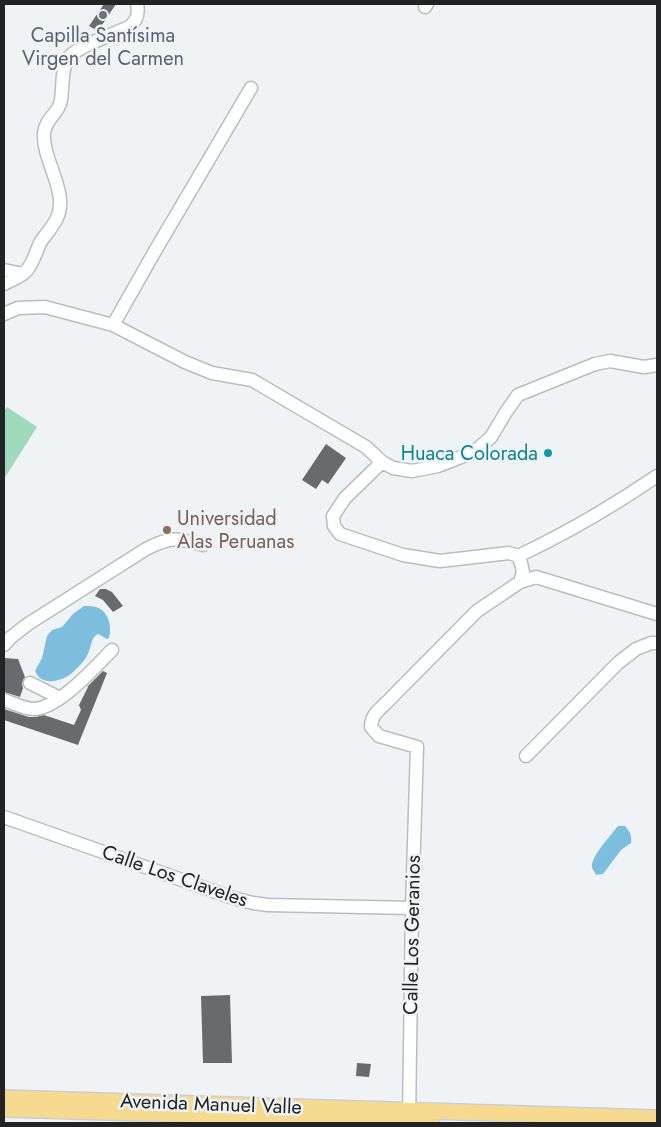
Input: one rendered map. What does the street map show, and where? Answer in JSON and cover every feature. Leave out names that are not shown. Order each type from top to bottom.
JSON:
[{"type":"main road","name":"Avenida Manuel Valle","points":[[4,1098],[245,1115]]},
{"type":"main road","name":"Avenida Manuel Valle","points":[[4,1109],[245,1115],[657,1118]]},
{"type":"main road","name":"Avenida Manuel Valle","points":[[409,1116],[431,1123]]},
{"type":"street","points":[[4,284],[23,274],[28,269],[41,243],[57,219],[59,212],[60,199],[44,134],[47,121],[59,107],[66,63],[71,55],[81,48],[129,28],[138,15],[137,4]]},
{"type":"street","points":[[112,325],[251,88]]},
{"type":"street","points":[[4,270],[23,274]]},
{"type":"street","points":[[4,314],[18,308],[45,307],[112,325],[185,362],[212,373],[252,380],[366,447],[382,462],[393,468],[412,471],[438,466],[474,452],[491,437],[518,395],[595,364],[610,361],[644,367],[657,365]]},
{"type":"street","points":[[382,462],[345,498],[333,516],[334,526],[340,534],[403,555],[440,560],[509,553],[518,556],[522,563],[523,572],[520,582]]},
{"type":"street","points":[[518,556],[608,509],[657,476]]},
{"type":"street","points":[[7,648],[10,638],[28,624],[146,549],[170,539],[180,539],[203,546]]},
{"type":"street","points":[[520,582],[536,577],[657,614]]},
{"type":"street","name":"Calle Los Geranios","points":[[409,1116],[412,908],[417,747],[379,736],[371,727],[371,720],[374,714],[478,611],[520,582]]},
{"type":"street","points":[[526,756],[618,662],[636,649],[651,643],[657,644]]},
{"type":"street","points":[[4,700],[23,707],[34,709],[41,707],[60,698],[74,688],[112,650]]},
{"type":"street","points":[[30,683],[60,698]]},
{"type":"street","name":"Calle Los Claveles","points":[[4,817],[233,898],[253,903],[268,905],[412,908]]},
{"type":"green space","points":[[7,407],[37,427],[4,479],[4,412]]},
{"type":"water","points":[[84,606],[96,607],[104,612],[110,624],[109,638],[107,639],[98,634],[93,639],[85,660],[68,676],[53,681],[40,678],[35,671],[42,658],[47,636],[52,630],[62,627],[73,614]]},
{"type":"water","points":[[618,826],[625,826],[627,828],[631,836],[631,843],[621,850],[603,874],[596,875],[592,868],[594,858]]},
{"type":"building","name":"Capilla Santísima Virgen del Carmen","points":[[104,4],[116,4],[98,31],[89,26]]},
{"type":"building","points":[[326,444],[346,458],[328,484],[322,480],[316,489],[302,480]]},
{"type":"building","points":[[100,589],[112,592],[123,606],[113,612],[103,600],[95,596]]},
{"type":"building","points":[[4,658],[18,659],[25,677],[20,697],[4,692]]},
{"type":"building","points":[[103,671],[107,673],[78,745],[4,720],[4,709],[29,717],[44,715],[74,725],[81,710],[79,705],[87,687]]},
{"type":"building","points":[[230,995],[232,1063],[203,1063],[201,996]]},
{"type":"building","points":[[357,1063],[371,1064],[369,1077],[356,1076]]},
{"type":"place","name":"Capilla Santísima Virgen del Carmen","points":[[103,15]]},
{"type":"place","name":"Huaca Colorada","points":[[548,453]]},
{"type":"place","name":"Universidad Alas Peruanas","points":[[167,530]]}]
